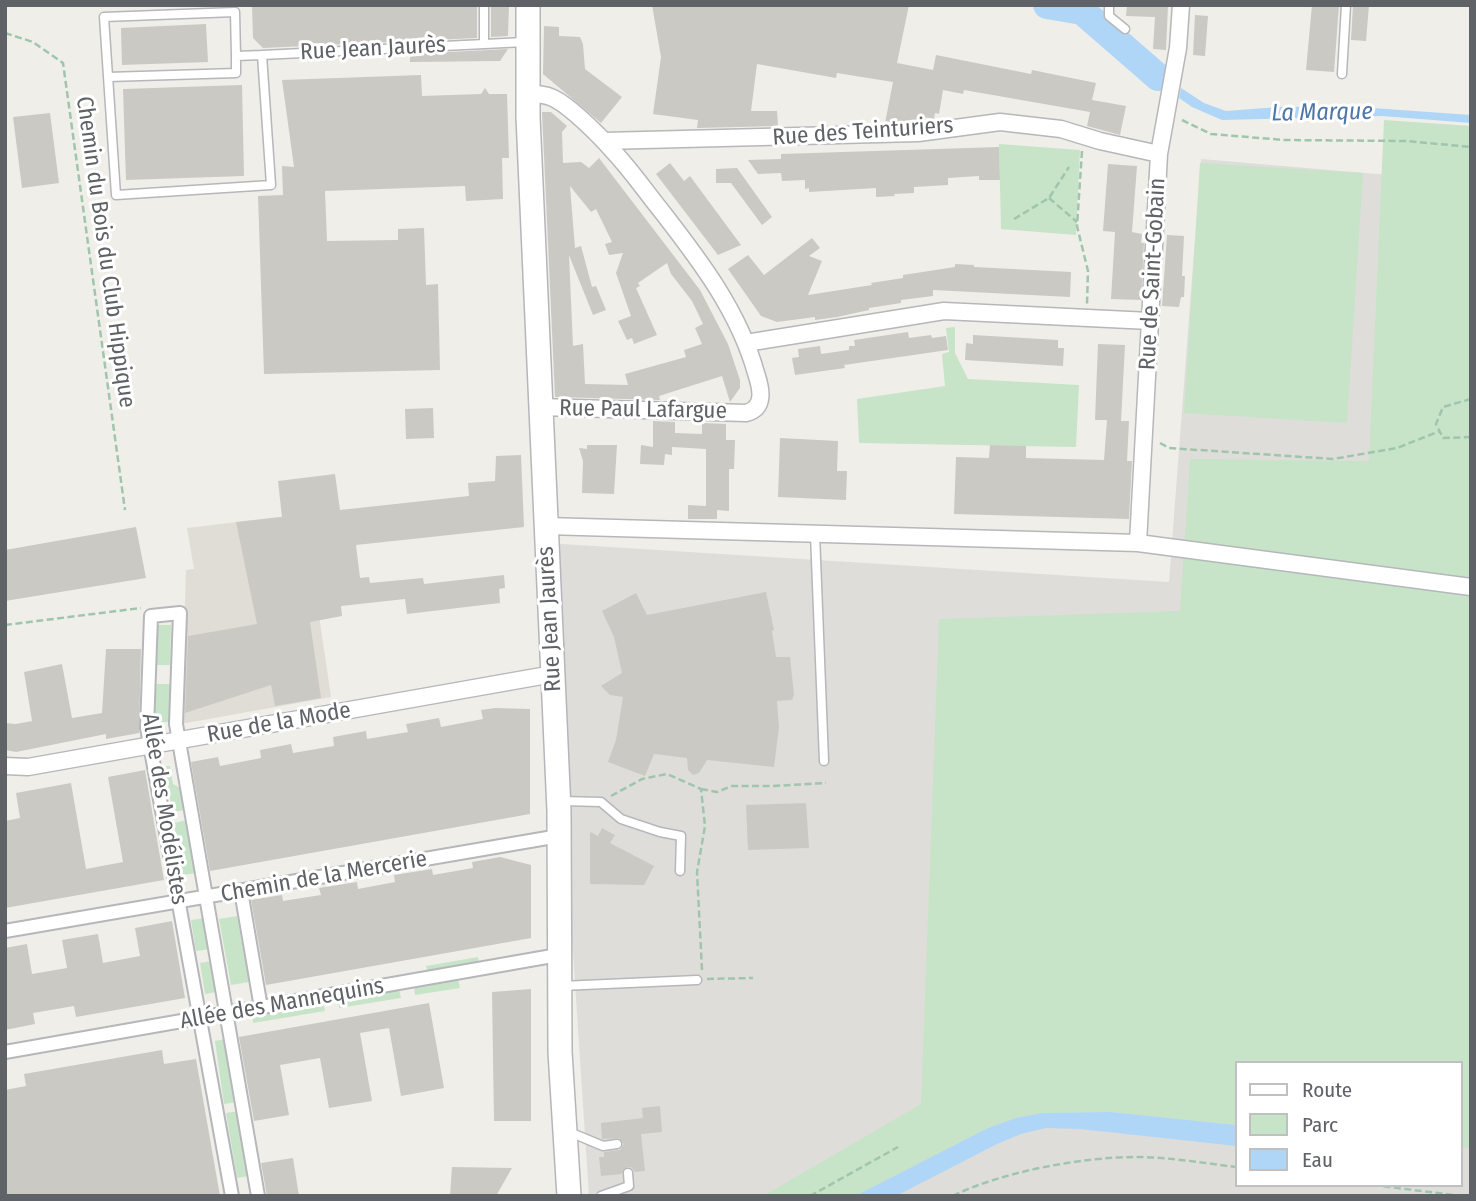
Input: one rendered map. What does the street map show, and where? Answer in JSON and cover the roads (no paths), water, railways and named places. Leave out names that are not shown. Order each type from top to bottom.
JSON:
[{"type":"main road","name":"Rue Jean Jaurès","points":[[528,5],[527,93],[559,801],[558,986],[569,1196]]},
{"type":"street","name":"Rue de Saint-Gobain","points":[[1138,543],[1159,154],[1178,48],[1181,5]]},
{"type":"street","points":[[527,93],[553,98],[604,141],[701,262],[728,306],[746,343],[944,311],[1150,321]]},
{"type":"street","name":"Rue des Teinturiers","points":[[604,141],[918,133],[1000,122],[1061,129],[1159,154]]},
{"type":"street","name":"Rue Paul Lafargue","points":[[540,407],[751,412],[758,405],[761,392],[746,343]]},
{"type":"street","points":[[546,526],[1138,543],[1471,587]]},
{"type":"street","name":"Allée des Modélistes","points":[[232,1196],[147,728],[151,616],[180,614],[176,724],[178,741],[258,1196]]},
{"type":"street","name":"Rue de la Mode","points":[[5,766],[28,767],[553,674]]},
{"type":"street","name":"Chemin de la Mercerie","points":[[5,931],[559,836]]},
{"type":"street","points":[[241,891],[261,1008]]},
{"type":"street","name":"Allée des Mannequins","points":[[5,1052],[558,956]]},
{"type":"lane","points":[[484,5],[484,44]]},
{"type":"lane","points":[[1109,5],[1109,16],[1125,29]]},
{"type":"lane","points":[[1342,74],[1346,5]]},
{"type":"lane","points":[[108,78],[236,73],[235,12],[104,18],[108,78],[116,195],[271,186],[262,55]]},
{"type":"lane","name":"Rue Jean Jaurès","points":[[236,56],[527,42]]},
{"type":"lane","points":[[815,534],[824,761]]},
{"type":"lane","points":[[559,801],[601,802],[621,819],[681,836],[680,871]]},
{"type":"lane","points":[[558,986],[697,980]]},
{"type":"lane","points":[[565,1129],[603,1146],[617,1144]]},
{"type":"lane","points":[[601,1196],[629,1186],[628,1173]]},
{"type":"water","points":[[1181,88],[1204,103],[1226,111],[1345,106],[1471,115],[1471,123],[1382,116],[1222,120],[1179,98]]},
{"type":"water","points":[[1111,1112],[1234,1125],[1234,1146],[1080,1129],[1046,1128],[997,1144],[896,1196],[855,1196],[988,1128],[1016,1118],[1042,1113]]},
{"type":"waterway","name":"La Marque","points":[[1047,5],[1082,11],[1158,77]]}]
